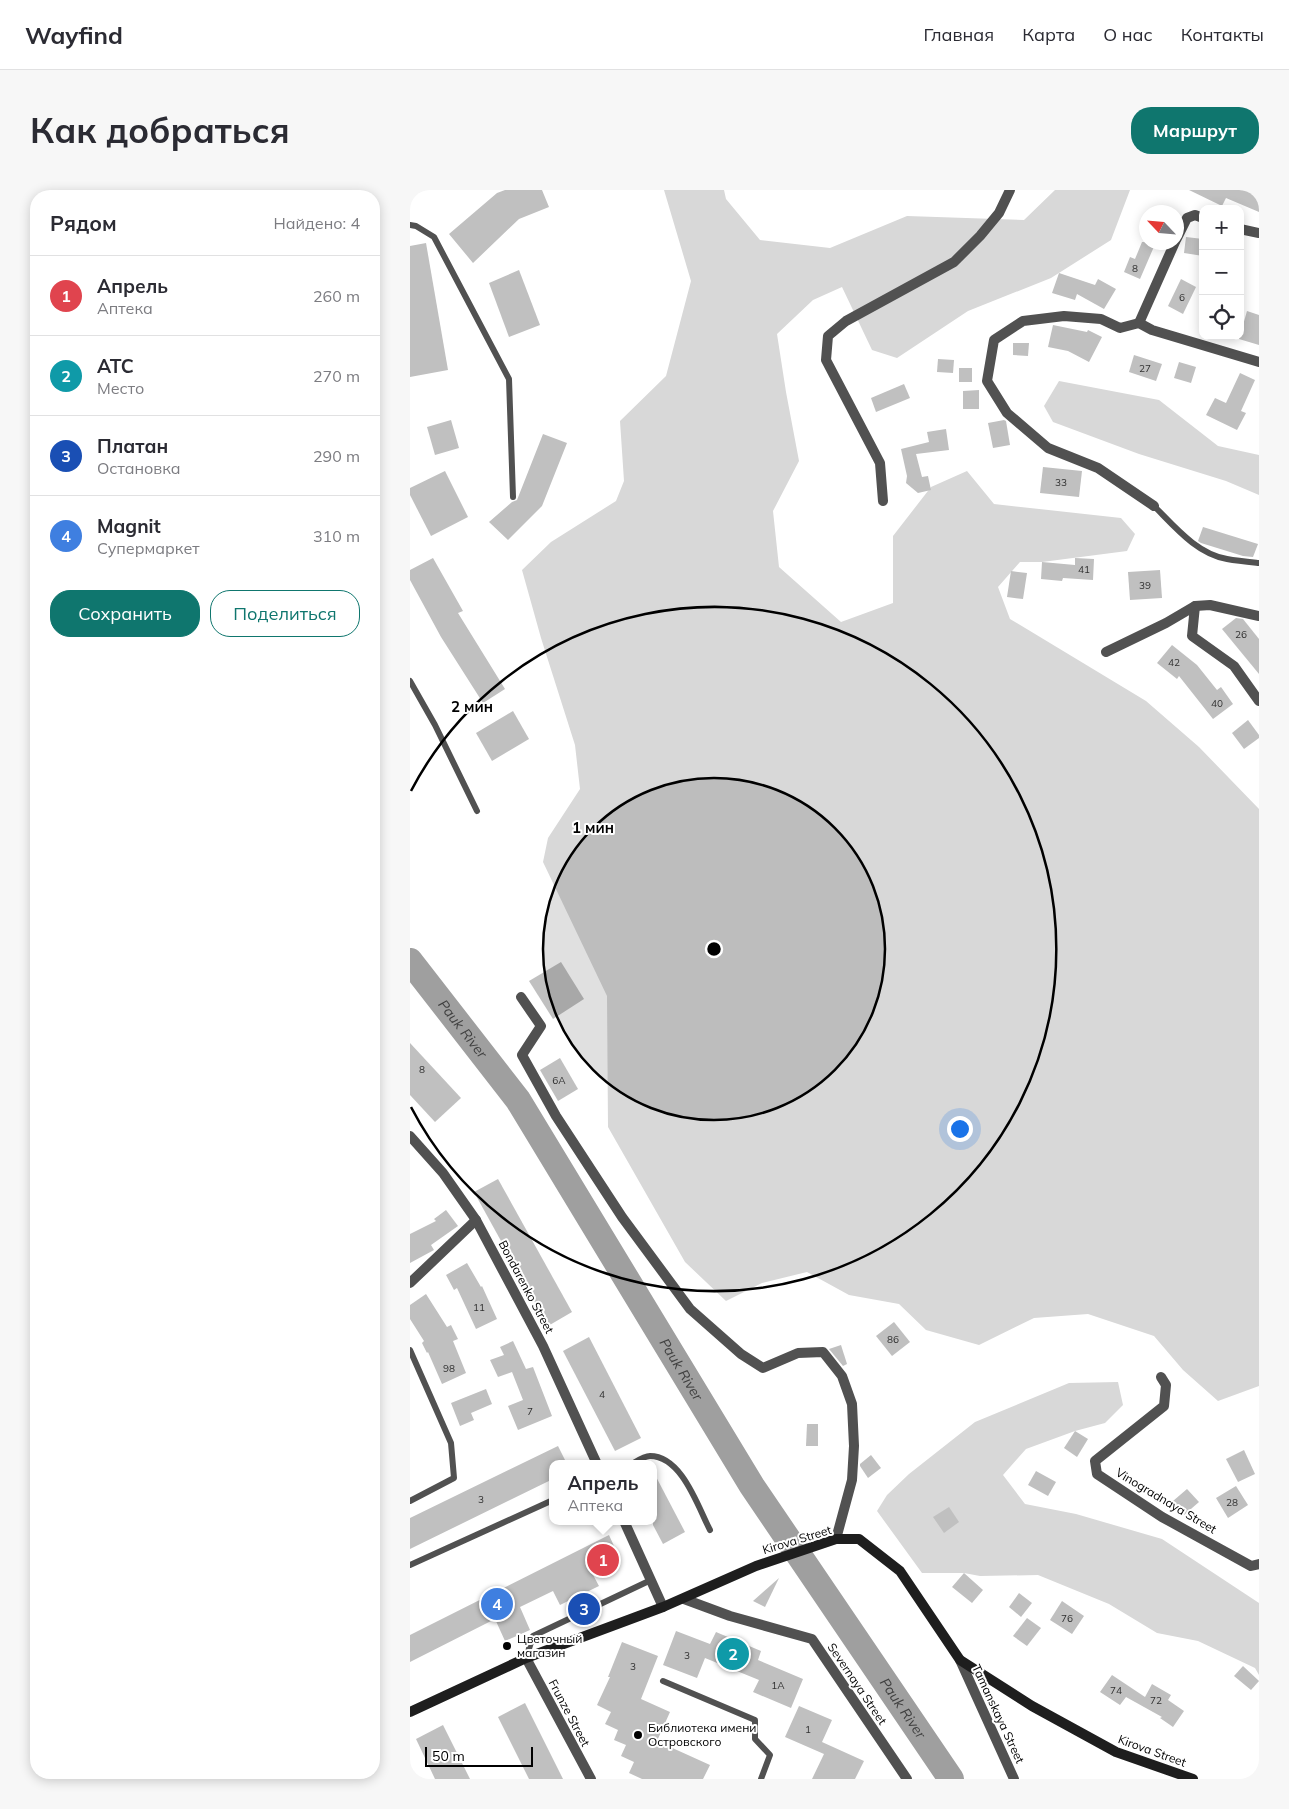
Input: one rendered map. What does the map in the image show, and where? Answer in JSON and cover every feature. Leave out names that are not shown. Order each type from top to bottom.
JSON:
[{"type":"main road","name":"Kirova Street","points":[[410,1712],[526,1658],[663,1608],[756,1566],[836,1539],[859,1539],[900,1571],[960,1660],[1032,1706],[1116,1752],[1193,1779]]},
{"type":"street","points":[[883,501],[880,463],[826,360],[828,336],[846,321],[954,262],[980,236],[999,213],[1010,190]]},
{"type":"street","points":[[1184,224],[1187,218],[1195,215],[1199,216]]},
{"type":"street","points":[[1244,230],[1259,233]]},
{"type":"street","points":[[1154,506],[1098,468],[1048,448],[1007,413],[987,381],[994,340],[1023,321],[1064,316],[1101,319],[1120,328],[1138,322],[1172,250]]},
{"type":"street","points":[[1138,322],[1152,330],[1259,362]]},
{"type":"street","points":[[1195,606],[1192,636],[1234,666],[1259,701]]},
{"type":"street","points":[[1106,652],[1166,623],[1195,606],[1210,606],[1259,616]]},
{"type":"street","points":[[521,997],[541,1026],[522,1055],[556,1116],[622,1217],[690,1309],[741,1354],[763,1368],[798,1353],[823,1352],[842,1376],[852,1404],[854,1446],[852,1480],[836,1539]]},
{"type":"street","name":"Bondarenko Street","points":[[410,1136],[443,1173],[476,1220],[543,1346],[595,1460]]},
{"type":"street","points":[[410,1283],[476,1220]]},
{"type":"street","name":"Vinogradnaya Street","points":[[1161,1377],[1166,1385],[1164,1406],[1095,1461],[1097,1474],[1170,1521],[1251,1566],[1259,1564]]},
{"type":"street","points":[[626,1525],[663,1608]]},
{"type":"street","name":"Severnaya Street","points":[[684,1599],[730,1616],[812,1639],[907,1779]]},
{"type":"street","name":"Frunze Street","points":[[526,1658],[591,1779]]},
{"type":"street","name":"Tamanskaya Street","points":[[960,1660],[1014,1779]]},
{"type":"lane","points":[[410,225],[416,226],[434,237],[509,379],[513,497]]},
{"type":"lane","points":[[1154,506],[1184,536],[1211,554],[1226,559],[1259,563]]},
{"type":"lane","points":[[410,681],[435,725],[477,811]]},
{"type":"lane","points":[[410,1350],[451,1443],[454,1478],[410,1501]]},
{"type":"lane","points":[[640,1460],[649,1456],[663,1458],[682,1474],[710,1530]]},
{"type":"lane","points":[[410,1565],[549,1502]]},
{"type":"lane","points":[[526,1658],[533,1636],[651,1580]]},
{"type":"lane","points":[[664,1680],[755,1720],[755,1739],[770,1755],[761,1779]]},
{"type":"shaded area","points":[[664,190],[724,190],[726,199],[760,240],[830,248],[907,216],[1024,220],[1055,190],[1130,190],[1111,240],[1051,278],[968,311],[897,358],[872,350],[842,287],[813,300],[777,334],[799,461],[773,511],[779,567],[841,622],[893,603],[893,536],[931,487],[967,471],[994,504],[1121,518],[1135,534],[1127,551],[1042,562],[1020,562],[998,587],[1010,619],[1146,701],[1199,747],[1259,809],[1259,1386],[1218,1401],[1183,1370],[1154,1336],[1088,1314],[1034,1318],[979,1345],[926,1330],[899,1304],[849,1295],[807,1272],[762,1283],[726,1301],[685,1262],[608,1127],[607,996],[543,862],[548,838],[580,789],[575,745],[541,638],[522,570],[551,542],[616,501],[624,481],[620,421],[666,376],[691,281]]},
{"type":"shaded area","points":[[1059,381],[1159,400],[1218,446],[1259,455],[1259,495],[1226,481],[1139,454],[1053,422],[1044,406]]},
{"type":"shaded area","points":[[1118,1382],[1123,1405],[1105,1423],[1075,1431],[1026,1449],[1003,1475],[1025,1504],[1076,1514],[1162,1539],[1259,1603],[1259,1675],[1255,1668],[1198,1641],[1157,1633],[1109,1604],[1038,1575],[980,1576],[964,1573],[922,1573],[877,1511],[887,1495],[909,1474],[975,1422],[1069,1383]]},
{"type":"building","points":[[505,190],[542,190],[549,207],[519,219],[473,263],[449,234],[497,193]]},
{"type":"building","points":[[1189,190],[1259,190],[1259,212],[1226,198],[1222,205]]},
{"type":"building","points":[[1186,237],[1199,239],[1199,255],[1184,253]]},
{"type":"building","points":[[426,243],[448,370],[410,377],[410,246]]},
{"type":"building","points":[[1139,249],[1153,250],[1140,279],[1124,272],[1130,257],[1135,259]]},
{"type":"building","points":[[519,270],[540,325],[509,337],[489,283]]},
{"type":"building","points":[[1059,273],[1095,285],[1098,279],[1116,289],[1104,309],[1077,294],[1075,300],[1052,293]]},
{"type":"building","points":[[1181,279],[1196,287],[1183,314],[1168,306]]},
{"type":"building","points":[[1247,311],[1259,315],[1259,345],[1242,340],[1244,340],[1244,322]]},
{"type":"building","points":[[1053,325],[1087,332],[1088,330],[1102,337],[1089,362],[1068,351],[1048,347]]},
{"type":"building","points":[[1013,343],[1029,343],[1028,356],[1013,355]]},
{"type":"building","points":[[1134,355],[1162,364],[1156,381],[1129,372]]},
{"type":"building","points":[[938,359],[954,360],[953,373],[937,372]]},
{"type":"building","points":[[1179,362],[1196,367],[1191,383],[1174,378]]},
{"type":"building","points":[[959,368],[972,368],[972,382],[959,382]]},
{"type":"building","points":[[1240,373],[1255,380],[1241,411],[1246,413],[1237,430],[1206,415],[1215,398],[1226,403]]},
{"type":"building","points":[[904,384],[910,398],[876,412],[871,398]]},
{"type":"building","points":[[979,390],[979,409],[963,409],[963,391]]},
{"type":"building","points":[[451,420],[459,448],[435,455],[427,427]]},
{"type":"building","points":[[1006,421],[1010,445],[993,448],[988,423]]},
{"type":"building","points":[[946,429],[949,450],[916,454],[922,477],[928,476],[931,490],[918,493],[906,483],[907,476],[901,449],[929,442],[927,432]]},
{"type":"building","points":[[543,434],[567,443],[542,506],[508,540],[489,522],[512,502],[517,500]]},
{"type":"building","points":[[1043,467],[1082,471],[1079,497],[1040,493]]},
{"type":"building","points":[[445,471],[468,517],[431,536],[410,495],[410,488]]},
{"type":"building","points":[[1203,527],[1258,544],[1253,557],[1243,556],[1201,543],[1198,541]]},
{"type":"building","points":[[433,558],[463,611],[458,613],[505,689],[483,703],[441,637],[410,580],[410,570]]},
{"type":"building","points":[[1075,558],[1094,559],[1093,580],[1063,578],[1062,581],[1041,579],[1042,562],[1075,565]]},
{"type":"building","points":[[1160,570],[1162,598],[1130,600],[1128,572]]},
{"type":"building","points":[[1011,571],[1027,573],[1023,599],[1007,597]]},
{"type":"building","points":[[1236,618],[1243,619],[1259,639],[1259,674],[1222,629]]},
{"type":"building","points":[[1172,645],[1197,665],[1217,690],[1221,687],[1233,704],[1213,719],[1179,676],[1177,679],[1157,663]]},
{"type":"building","points":[[513,711],[529,739],[492,761],[476,733]]},
{"type":"building","points":[[1248,720],[1259,735],[1259,738],[1244,749],[1232,733]]},
{"type":"building","points":[[561,962],[584,999],[553,1019],[529,981]]},
{"type":"building","points":[[410,1043],[461,1098],[435,1122],[410,1095]]},
{"type":"building","points":[[560,1058],[578,1089],[558,1101],[540,1070]]},
{"type":"building","points":[[498,1179],[572,1312],[548,1326],[474,1192]]},
{"type":"building","points":[[446,1210],[458,1226],[431,1245],[434,1250],[410,1263],[410,1234],[436,1221],[434,1219]]},
{"type":"building","points":[[467,1263],[482,1286],[497,1319],[476,1329],[457,1288],[454,1290],[446,1275]]},
{"type":"building","points":[[426,1294],[447,1327],[451,1325],[458,1339],[453,1341],[466,1373],[442,1384],[422,1343],[424,1341],[410,1319],[410,1305]]},
{"type":"building","points":[[894,1322],[910,1342],[892,1356],[876,1336]]},
{"type":"building","points":[[589,1337],[641,1438],[615,1451],[563,1351]]},
{"type":"building","points":[[513,1341],[526,1369],[533,1367],[552,1416],[518,1430],[508,1406],[523,1400],[512,1372],[498,1377],[490,1360],[504,1355],[500,1347]]},
{"type":"building","points":[[841,1345],[847,1364],[843,1366],[829,1349]]},
{"type":"building","points":[[486,1389],[492,1404],[471,1413],[474,1420],[460,1426],[451,1403]]},
{"type":"building","points":[[807,1424],[818,1424],[818,1446],[806,1446]]},
{"type":"building","points":[[1075,1431],[1088,1439],[1077,1457],[1064,1448]]},
{"type":"building","points":[[558,1446],[565,1460],[549,1460],[549,1481],[410,1549],[410,1518]]},
{"type":"building","points":[[1244,1450],[1255,1474],[1238,1482],[1226,1459]]},
{"type":"building","points":[[871,1455],[881,1468],[868,1478],[860,1464]]},
{"type":"building","points":[[1036,1471],[1056,1482],[1048,1496],[1028,1485]]},
{"type":"building","points":[[657,1479],[685,1532],[663,1544],[653,1525],[657,1525]]},
{"type":"building","points":[[1236,1486],[1248,1505],[1228,1518],[1216,1498]]},
{"type":"building","points":[[1187,1489],[1199,1502],[1184,1515],[1173,1501]]},
{"type":"building","points":[[949,1507],[959,1522],[944,1533],[933,1517]]},
{"type":"building","points":[[609,1535],[619,1557],[591,1571],[599,1586],[560,1605],[553,1591],[520,1607],[530,1630],[505,1641],[495,1619],[410,1662],[410,1635]]},
{"type":"building","points":[[964,1573],[983,1590],[972,1603],[952,1587]]},
{"type":"building","points":[[779,1578],[765,1607],[753,1601]]},
{"type":"building","points":[[1019,1593],[1032,1603],[1021,1617],[1009,1607]]},
{"type":"building","points":[[1062,1601],[1084,1616],[1072,1634],[1050,1620]]},
{"type":"building","points":[[1027,1618],[1041,1628],[1027,1646],[1013,1636]]},
{"type":"building","points":[[676,1631],[710,1644],[716,1632],[761,1651],[758,1660],[803,1679],[791,1708],[753,1692],[759,1680],[705,1658],[697,1678],[663,1665]]},
{"type":"building","points":[[622,1642],[658,1656],[641,1699],[670,1712],[657,1741],[710,1765],[703,1779],[642,1779],[629,1773],[634,1762],[621,1756],[626,1745],[614,1740],[618,1730],[605,1724],[611,1712],[597,1705],[610,1677],[608,1677]]},
{"type":"building","points":[[1243,1666],[1259,1681],[1251,1690],[1234,1676]]},
{"type":"building","points":[[1112,1675],[1145,1697],[1152,1684],[1171,1695],[1168,1700],[1184,1711],[1173,1727],[1160,1718],[1162,1717],[1126,1697],[1120,1705],[1100,1692]]},
{"type":"building","points":[[525,1703],[563,1779],[529,1779],[498,1717]]},
{"type":"building","points":[[799,1706],[832,1720],[822,1742],[864,1761],[855,1779],[812,1779],[824,1754],[785,1737]]},
{"type":"building","points":[[443,1725],[470,1779],[435,1779],[416,1739]]},
{"type":"waterway","name":"Pauk River","points":[[410,961],[518,1100],[752,1486],[951,1779]]},
{"type":"place","name":"Апрель","points":[[603,1560]]},
{"type":"place","name":"Magnit","points":[[497,1604]]},
{"type":"place","name":"Платан","points":[[584,1609]]},
{"type":"place","name":"Цветочный магазин","points":[[507,1646]]},
{"type":"place","name":"АТС","points":[[733,1654]]},
{"type":"place","name":"Библиотека имени Островского","points":[[638,1735]]}]
